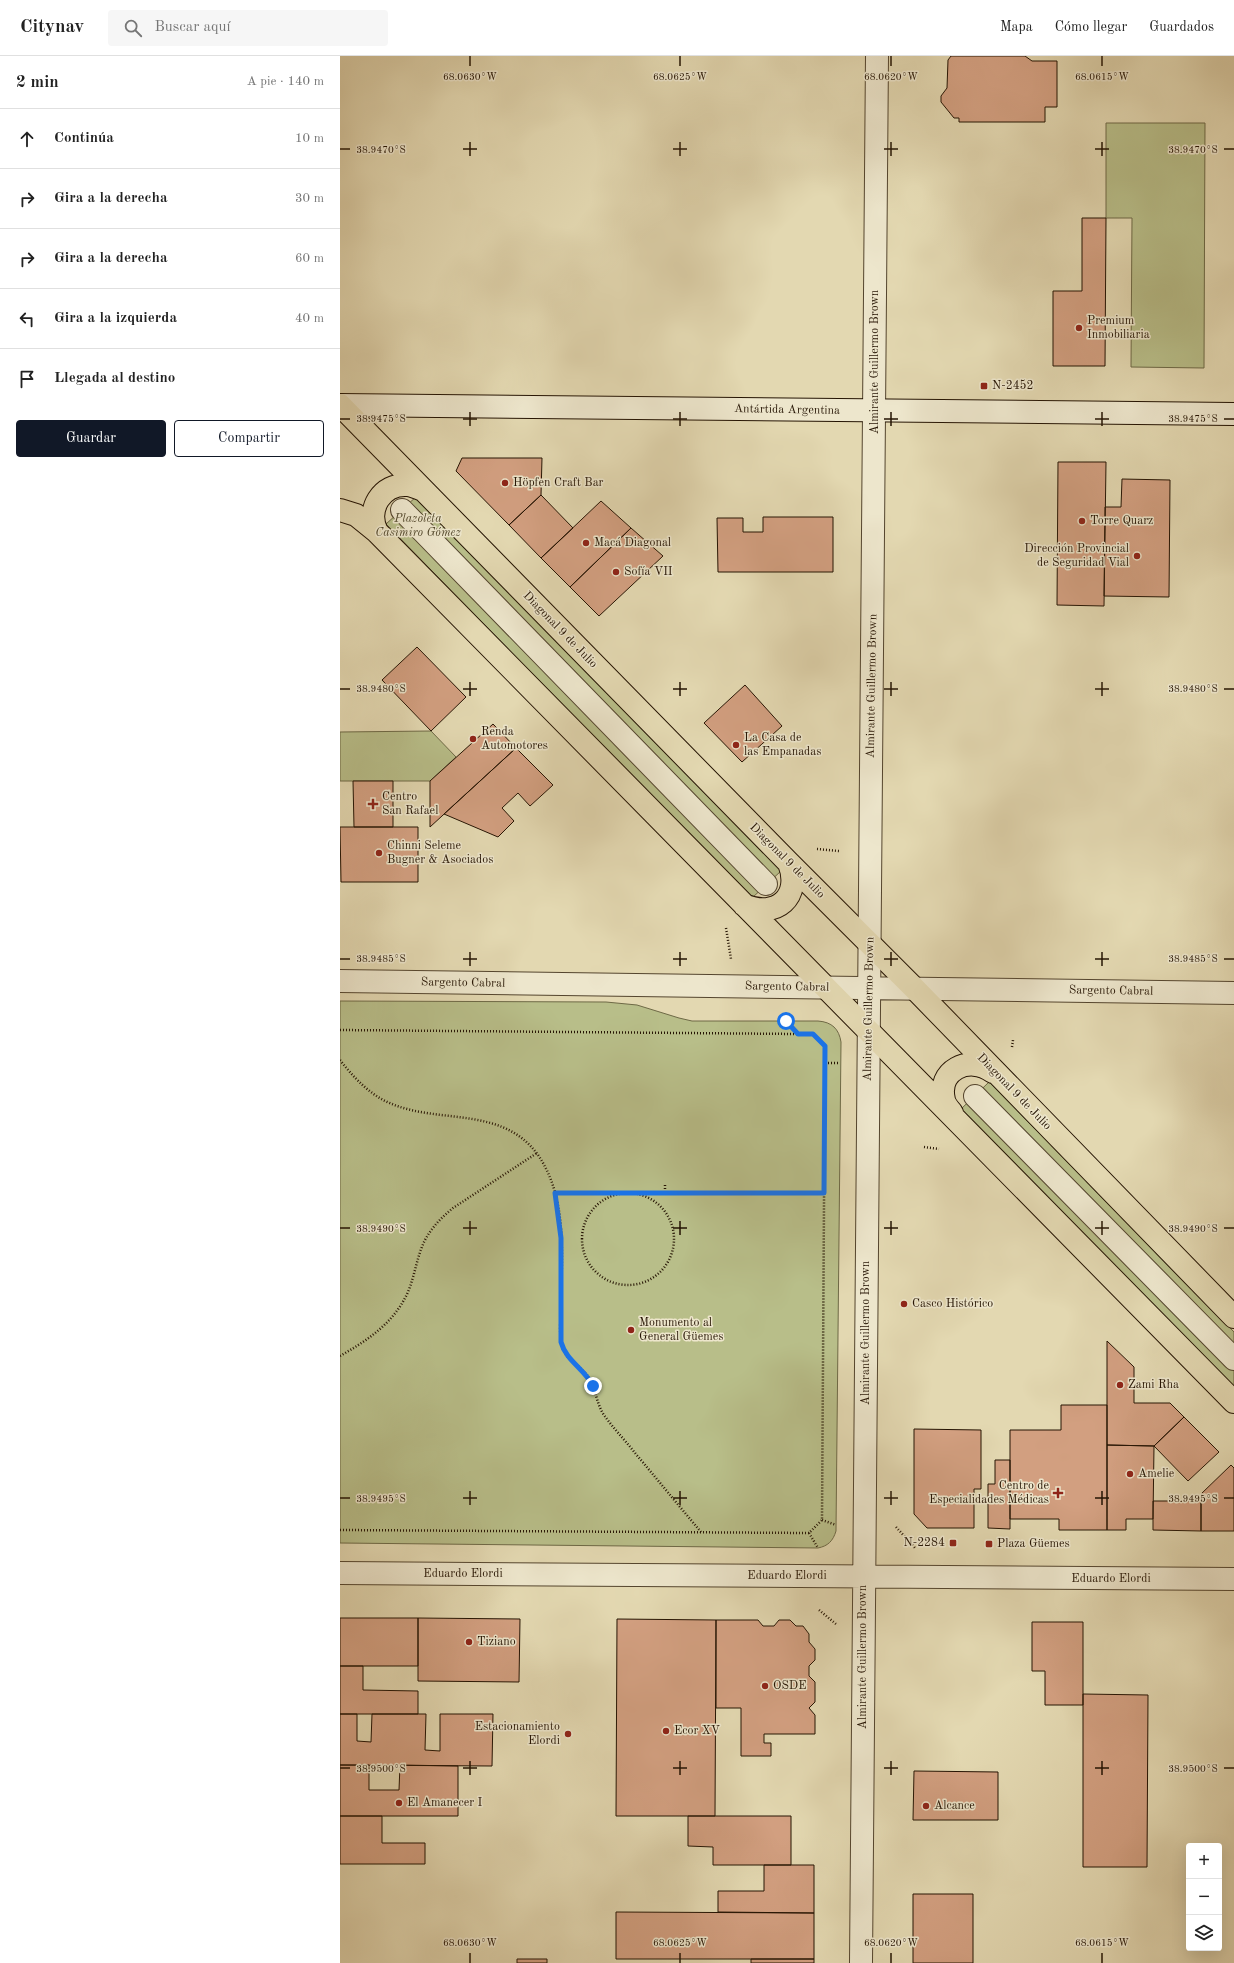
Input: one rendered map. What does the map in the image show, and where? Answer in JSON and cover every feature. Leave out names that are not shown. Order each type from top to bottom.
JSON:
[{"type":"main road","name":"Diagonal 9 de Julio","points":[[340,405],[789,863],[915,989],[1234,1317]]},
{"type":"main road","points":[[377,532],[374,526],[373,511],[381,494],[398,486],[407,485],[423,490]]},
{"type":"main road","points":[[340,510],[356,516],[377,532],[824,988],[1234,1402]]},
{"type":"main road","points":[[744,905],[764,910],[771,909],[786,900],[793,884],[793,876],[789,863]]},
{"type":"main road","points":[[956,1120],[944,1102],[943,1092],[948,1077],[960,1066],[970,1063],[986,1066],[997,1075]]},
{"type":"street","name":"Almirante Guillermo Brown","points":[[861,1963],[877,56]]},
{"type":"street","name":"Antártida Argentina","points":[[340,405],[1234,414]]},
{"type":"street","points":[[402,510],[766,884]]},
{"type":"street","name":"Sargento Cabral","points":[[340,981],[1234,993]]},
{"type":"street","points":[[975,1096],[1234,1359]]},
{"type":"street","name":"Eduardo Elordi","points":[[340,1573],[1234,1580]]},
{"type":"path","points":[[811,849],[838,851]]},
{"type":"path","points":[[725,924],[731,959]]},
{"type":"path","points":[[786,1021],[798,1034]]},
{"type":"path","points":[[340,1030],[813,1034],[825,1046],[822,1520],[809,1533],[340,1530]]},
{"type":"path","points":[[340,1060],[360,1083],[376,1097],[393,1105],[414,1111],[483,1120],[504,1127],[522,1138],[537,1153],[548,1172],[555,1193],[561,1238],[561,1332],[563,1350],[568,1357],[589,1377],[603,1414],[701,1532]]},
{"type":"path","points":[[825,1063],[840,1063]]},
{"type":"path","points":[[924,1147],[939,1148]]},
{"type":"path","points":[[340,1356],[367,1340],[383,1327],[397,1310],[415,1275],[425,1241],[433,1228],[443,1217],[453,1208],[537,1153]]},
{"type":"path","points":[[665,1185],[665,1193]]},
{"type":"path","points":[[555,1193],[824,1193]]},
{"type":"path","points":[[619,1193],[632,1193],[649,1198],[663,1208],[672,1224],[675,1241],[670,1258],[660,1272],[645,1281],[621,1284],[606,1279],[590,1265],[584,1253],[582,1241],[583,1228],[588,1215],[596,1205],[619,1193]]},
{"type":"path","points":[[822,1520],[836,1525]]},
{"type":"path","points":[[896,1527],[916,1549]]},
{"type":"path","points":[[809,1533],[818,1548]]},
{"type":"path","points":[[819,1610],[836,1624]]},
{"type":"green space","points":[[1106,123],[1205,123],[1204,368],[1131,367],[1132,218],[1106,218]]},
{"type":"green space","name":"Plazoleta Casimiro Gómez","points":[[417,496],[781,871],[752,898],[386,524]]},
{"type":"green space","points":[[431,731],[456,757],[430,781],[340,781],[340,732]]},
{"type":"green space","points":[[340,1001],[606,1002],[637,1005],[692,1021],[818,1021],[827,1023],[837,1030],[841,1042],[836,1531],[830,1542],[825,1546],[818,1548],[340,1543]]},
{"type":"green space","points":[[989,1082],[1234,1332],[1234,1388],[960,1110]]},
{"type":"building","points":[[951,56],[1025,56],[1032,61],[1057,61],[1057,107],[1045,107],[1045,122],[959,122],[959,118],[954,118],[941,102],[941,96],[947,88],[948,60]]},
{"type":"building","name":"Premium Inmobiliaria","points":[[1082,218],[1106,218],[1105,366],[1053,366],[1053,291],[1082,291]]},
{"type":"building","name":"Höpfen Craft Bar","points":[[462,458],[542,458],[541,495],[509,525],[456,471]]},
{"type":"building","name":"Torre Quarz","points":[[1058,462],[1106,462],[1104,606],[1057,605]]},
{"type":"building","name":"Dirección Provincial de Seguridad Vial","points":[[1122,479],[1170,480],[1169,597],[1104,596],[1105,507],[1121,507]]},
{"type":"building","points":[[541,495],[573,528],[541,558],[509,525]]},
{"type":"building","name":"Macá Diagonal","points":[[601,501],[631,528],[570,587],[541,558]]},
{"type":"building","points":[[763,517],[833,517],[833,572],[718,572],[717,518],[743,518],[743,532],[763,532]]},
{"type":"building","name":"Sofía VII","points":[[631,528],[663,556],[599,616],[570,587]]},
{"type":"building","points":[[417,647],[466,697],[431,731],[382,680]]},
{"type":"building","points":[[745,685],[782,726],[742,762],[704,723]]},
{"type":"building","points":[[493,724],[516,748],[430,827],[430,781]]},
{"type":"building","points":[[516,748],[553,785],[530,806],[518,793],[502,808],[514,821],[498,837],[444,814]]},
{"type":"building","name":"Centro San Rafael","points":[[353,781],[393,781],[393,827],[354,827]]},
{"type":"building","name":"Chinni Seleme Bugner & Asociados","points":[[340,827],[418,827],[418,882],[341,882]]},
{"type":"building","name":"Zami Rha","points":[[1107,1341],[1134,1367],[1134,1403],[1170,1403],[1184,1417],[1154,1446],[1107,1445]]},
{"type":"building","name":"Centro de Especialidades Médicas","points":[[1061,1405],[1107,1405],[1107,1530],[1059,1530],[1059,1519],[1010,1519],[1010,1430],[1061,1430]]},
{"type":"building","points":[[1184,1417],[1219,1452],[1188,1481],[1154,1446]]},
{"type":"building","points":[[914,1429],[981,1430],[981,1489],[974,1489],[974,1528],[927,1528],[914,1514]]},
{"type":"building","name":"Amelie","points":[[1107,1445],[1154,1446],[1153,1519],[1126,1519],[1126,1530],[1107,1530]]},
{"type":"building","points":[[995,1460],[1010,1460],[1010,1529],[988,1528],[988,1484],[995,1484]]},
{"type":"building","points":[[1231,1465],[1234,1468],[1234,1531],[1201,1531],[1201,1494]]},
{"type":"building","points":[[1153,1501],[1201,1501],[1201,1531],[1153,1530]]},
{"type":"building","points":[[340,1618],[418,1618],[418,1666],[340,1666]]},
{"type":"building","name":"Tiziano","points":[[418,1618],[520,1619],[519,1682],[418,1681]]},
{"type":"building","name":"Ecor XV","points":[[617,1619],[716,1620],[715,1816],[616,1816]]},
{"type":"building","name":"OSDE","points":[[716,1620],[758,1620],[763,1626],[774,1626],[779,1620],[790,1620],[796,1626],[803,1626],[809,1634],[809,1642],[815,1649],[815,1660],[809,1666],[809,1676],[815,1682],[815,1702],[809,1708],[815,1715],[815,1734],[764,1734],[764,1743],[771,1743],[771,1756],[741,1756],[741,1708],[716,1708]]},
{"type":"building","points":[[1032,1622],[1083,1622],[1083,1705],[1045,1705],[1045,1671],[1032,1671]]},
{"type":"building","points":[[340,1666],[363,1666],[363,1690],[418,1691],[418,1714],[340,1714]]},
{"type":"building","points":[[1083,1694],[1148,1695],[1147,1867],[1083,1867]]},
{"type":"building","points":[[340,1714],[357,1714],[357,1741],[371,1742],[372,1714],[426,1714],[425,1750],[440,1751],[440,1714],[493,1714],[492,1766],[340,1765]]},
{"type":"building","name":"El Amanecer I","points":[[340,1765],[369,1765],[369,1790],[399,1790],[400,1765],[458,1766],[458,1816],[340,1816]]},
{"type":"building","points":[[914,1771],[998,1772],[998,1820],[913,1820]]},
{"type":"building","points":[[340,1816],[382,1816],[382,1843],[425,1843],[425,1864],[340,1864]]},
{"type":"building","points":[[688,1816],[791,1816],[791,1865],[713,1865],[713,1847],[688,1846]]},
{"type":"building","points":[[764,1865],[814,1865],[814,1913],[718,1912],[718,1891],[764,1891]]},
{"type":"building","points":[[913,1894],[973,1894],[973,1963],[913,1963]]},
{"type":"building","points":[[616,1912],[814,1913],[814,1959],[616,1959]]},
{"type":"building","points":[[517,1959],[547,1959],[547,1963],[517,1963]]},
{"type":"building","points":[[751,1959],[814,1959],[814,1963],[751,1963]]},
{"type":"place","name":"Premium Inmobiliaria","points":[[1079,328]]},
{"type":"place","name":"N-2452","points":[[984,386]]},
{"type":"place","name":"Höpfen Craft Bar","points":[[505,483]]},
{"type":"place","name":"Torre Quarz","points":[[1082,521]]},
{"type":"place","name":"Macá Diagonal","points":[[586,543]]},
{"type":"place","name":"Dirección Provincial de Seguridad Vial","points":[[1137,556]]},
{"type":"place","name":"Sofía VII","points":[[616,572]]},
{"type":"place","name":"Renda Automotores","points":[[473,739]]},
{"type":"place","name":"La Casa de las Empanadas","points":[[736,745]]},
{"type":"place","name":"Centro San Rafael","points":[[373,804]]},
{"type":"place","name":"Chinni Seleme Bugner & Asociados","points":[[379,853]]},
{"type":"place","name":"Casco Histórico","points":[[904,1304]]},
{"type":"place","name":"Monumento al General Güemes","points":[[631,1330]]},
{"type":"place","name":"Zami Rha","points":[[1120,1385]]},
{"type":"place","name":"Amelie","points":[[1130,1474]]},
{"type":"place","name":"Centro de Especialidades Médicas","points":[[1058,1493]]},
{"type":"place","name":"N-2284","points":[[953,1543]]},
{"type":"place","name":"Plaza Güemes","points":[[989,1544]]},
{"type":"place","name":"Tiziano","points":[[469,1642]]},
{"type":"place","name":"OSDE","points":[[765,1686]]},
{"type":"place","name":"Ecor XV","points":[[666,1731]]},
{"type":"place","name":"Estacionamiento Elordi","points":[[568,1734]]},
{"type":"place","name":"El Amanecer I","points":[[399,1803]]},
{"type":"place","name":"Alcance","points":[[926,1806]]},
{"type":"route","points":[[593,1386],[589,1377],[583,1370],[568,1357],[563,1350],[561,1342],[562,1257],[559,1214],[555,1193],[824,1193],[825,1046],[813,1034],[798,1034],[786,1021]]}]
